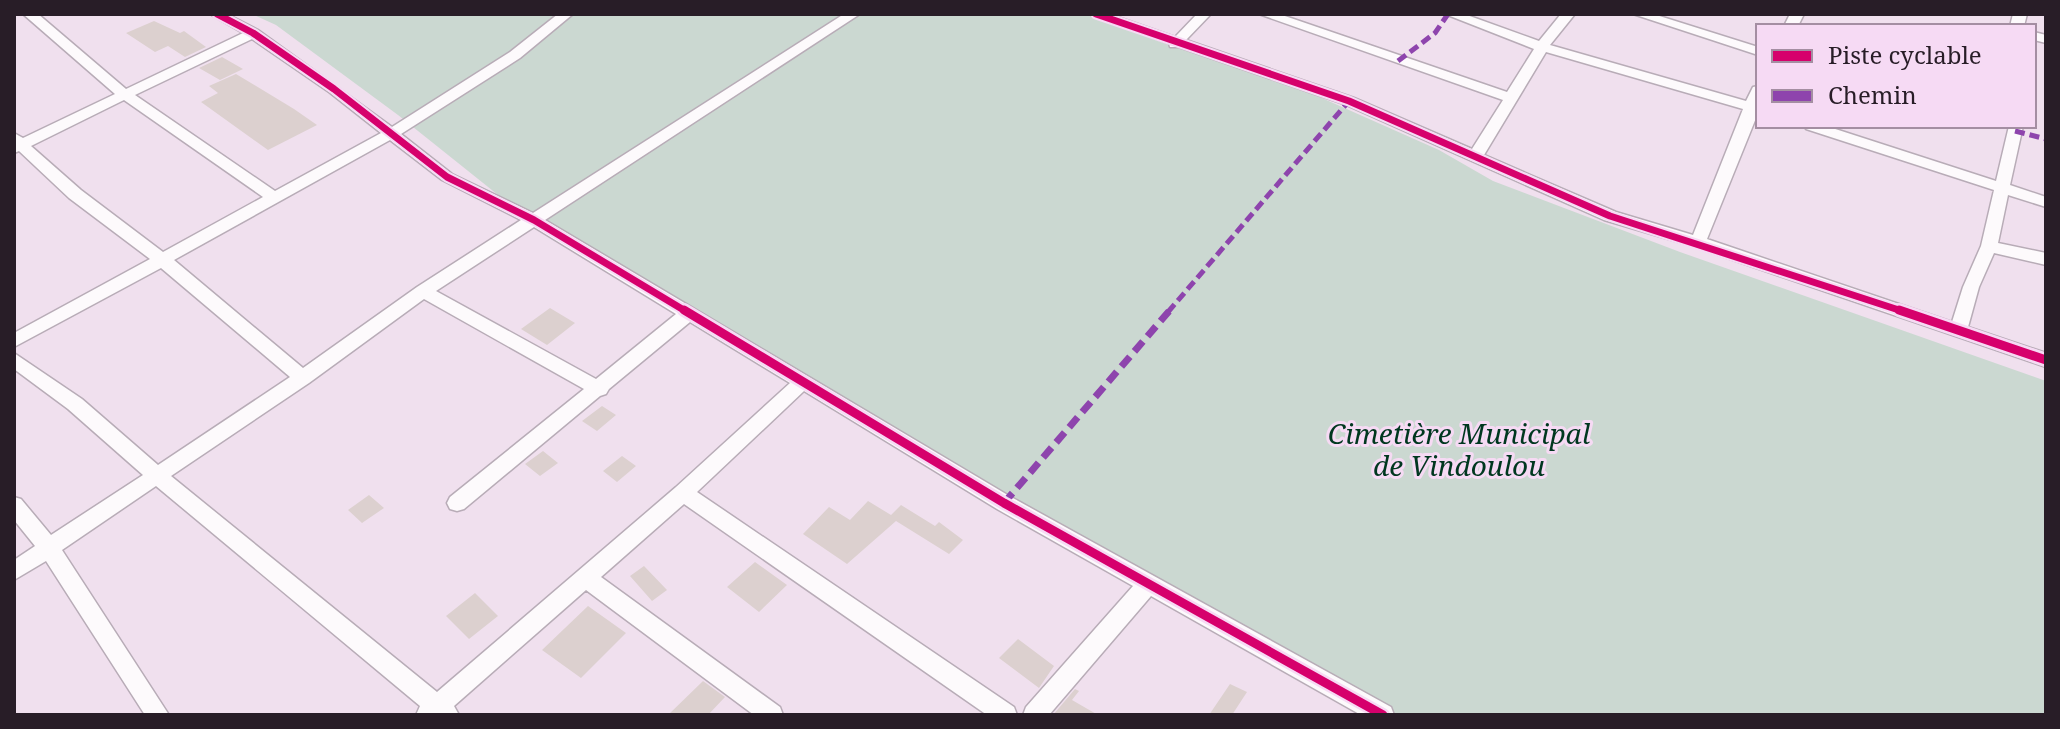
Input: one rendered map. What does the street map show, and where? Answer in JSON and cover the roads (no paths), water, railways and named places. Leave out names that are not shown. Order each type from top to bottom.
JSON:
[{"type":"street","points":[[30,14],[123,93],[274,197]]},
{"type":"street","points":[[217,14],[253,33],[392,133],[447,177],[534,220],[1004,503],[1380,714]]},
{"type":"street","points":[[14,341],[392,133],[515,55],[566,14]]},
{"type":"street","points":[[14,571],[303,378],[423,291],[853,14]]},
{"type":"street","points":[[1096,14],[1175,44],[1349,101],[1476,155],[1510,175],[1610,216],[1698,242],[2046,360]]},
{"type":"street","points":[[1175,44],[1204,14]]},
{"type":"street","points":[[1266,14],[1511,98]]},
{"type":"street","points":[[1452,14],[1542,47],[1754,107],[1698,242]]},
{"type":"street","points":[[1476,155],[1542,47],[1568,14]]},
{"type":"street","points":[[1640,14],[1756,50]]},
{"type":"street","points":[[253,33],[17,144],[303,378]]},
{"type":"street","points":[[1817,128],[2046,202]]},
{"type":"street","points":[[1959,329],[1971,287],[1989,246],[2002,189],[2010,128]]},
{"type":"street","points":[[1989,246],[2046,259]]},
{"type":"street","points":[[423,291],[600,389]]},
{"type":"street","points":[[457,503],[600,389],[690,312]]},
{"type":"street","points":[[14,360],[75,404],[438,712],[802,382]]},
{"type":"street","points":[[683,493],[846,602],[1006,715]]},
{"type":"street","points":[[14,505],[49,548],[158,715]]},
{"type":"street","points":[[584,577],[772,715]]},
{"type":"street","points":[[1034,715],[1149,583]]},
{"type":"park label","name":"Cimetière Municipal de Vindoulou","points":[[1459,450]]}]
